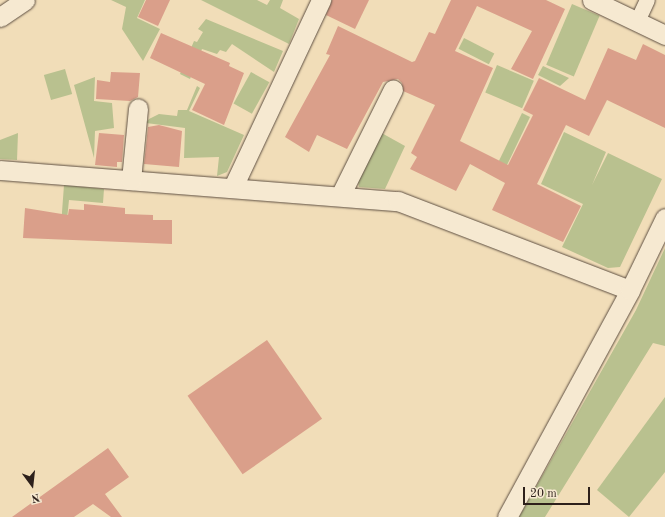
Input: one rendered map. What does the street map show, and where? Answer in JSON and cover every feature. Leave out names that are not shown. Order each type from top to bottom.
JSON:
[{"type":"street","points":[[0,17],[25,0]]},
{"type":"street","points":[[233,187],[321,0]]},
{"type":"street","points":[[592,0],[665,35]]},
{"type":"street","points":[[637,21],[647,0]]},
{"type":"street","points":[[340,196],[394,89]]},
{"type":"street","points":[[131,180],[138,108]]},
{"type":"street","points":[[0,170],[398,201],[630,290]]},
{"type":"street","points":[[507,517],[630,290],[665,218]]},
{"type":"green space","points":[[111,0],[145,0],[137,18],[160,29],[143,61],[122,29],[126,7]]},
{"type":"green space","points":[[201,0],[257,0],[267,5],[270,0],[283,0],[280,8],[299,19],[289,44]]},
{"type":"green space","points":[[572,4],[600,16],[574,76],[546,65]]},
{"type":"green space","points":[[206,19],[283,51],[274,72],[232,44],[226,52],[220,50],[217,54],[202,49],[190,79],[180,74],[194,41],[197,42],[203,32],[198,29]]},
{"type":"green space","points":[[464,38],[494,53],[489,64],[459,49]]},
{"type":"green space","points":[[497,65],[534,81],[522,108],[485,93]]},
{"type":"green space","points":[[543,66],[569,78],[560,86],[538,75]]},
{"type":"green space","points":[[65,69],[72,94],[51,100],[44,75]]},
{"type":"green space","points":[[251,72],[269,82],[252,114],[234,103]]},
{"type":"green space","points":[[95,77],[94,101],[112,103],[114,128],[95,131],[94,158],[74,85]]},
{"type":"green space","points":[[197,86],[200,88],[189,111],[244,135],[227,172],[217,176],[219,157],[184,158],[185,128],[146,123],[149,119],[159,114],[177,116],[178,110],[187,110]]},
{"type":"green space","points":[[522,113],[530,117],[507,165],[495,169]]},
{"type":"green space","points":[[378,131],[405,146],[385,189],[359,187],[357,177]]},
{"type":"green space","points":[[564,132],[606,152],[592,185],[608,153],[662,179],[620,267],[608,268],[562,247],[583,204],[541,184]]},
{"type":"green space","points":[[18,133],[17,160],[0,159],[0,140]]},
{"type":"green space","points":[[64,185],[104,189],[103,203],[69,200],[65,239],[60,239]]},
{"type":"green space","points":[[665,248],[665,346],[653,343],[545,517],[519,517],[636,310]]},
{"type":"green space","points":[[665,397],[665,472],[629,517],[597,490]]},
{"type":"building","points":[[146,0],[170,0],[158,26],[138,17]]},
{"type":"building","points":[[332,0],[369,0],[355,29],[326,15]]},
{"type":"building","points":[[451,0],[546,0],[565,9],[533,79],[511,69],[532,31],[477,6],[455,51],[493,68],[460,141],[508,165],[533,115],[523,110],[539,78],[585,100],[608,48],[636,60],[643,44],[665,55],[665,128],[607,100],[589,136],[566,125],[537,184],[581,206],[563,242],[492,210],[505,183],[470,164],[456,191],[410,169],[417,157],[411,153],[435,105],[403,91],[402,83],[398,79],[383,82],[347,149],[317,135],[309,152],[285,137],[330,55],[326,54],[338,26],[412,62],[415,61],[429,32],[435,34]]},
{"type":"building","points":[[161,33],[230,63],[229,66],[244,73],[224,125],[192,110],[205,84],[150,58]]},
{"type":"building","points":[[111,72],[140,73],[138,97],[130,101],[96,99],[97,80],[110,82]]},
{"type":"building","points":[[159,125],[182,131],[179,167],[144,164],[148,127]]},
{"type":"building","points":[[99,133],[124,135],[122,162],[117,162],[117,167],[95,165]]},
{"type":"building","points":[[84,204],[125,208],[125,214],[153,215],[153,220],[172,220],[172,244],[23,238],[25,208],[68,215],[69,209],[84,210]]},
{"type":"building","points":[[267,340],[322,419],[243,474],[188,396]]},
{"type":"building","points":[[108,448],[129,477],[105,494],[122,517],[111,517],[93,504],[74,517],[12,517]]}]
